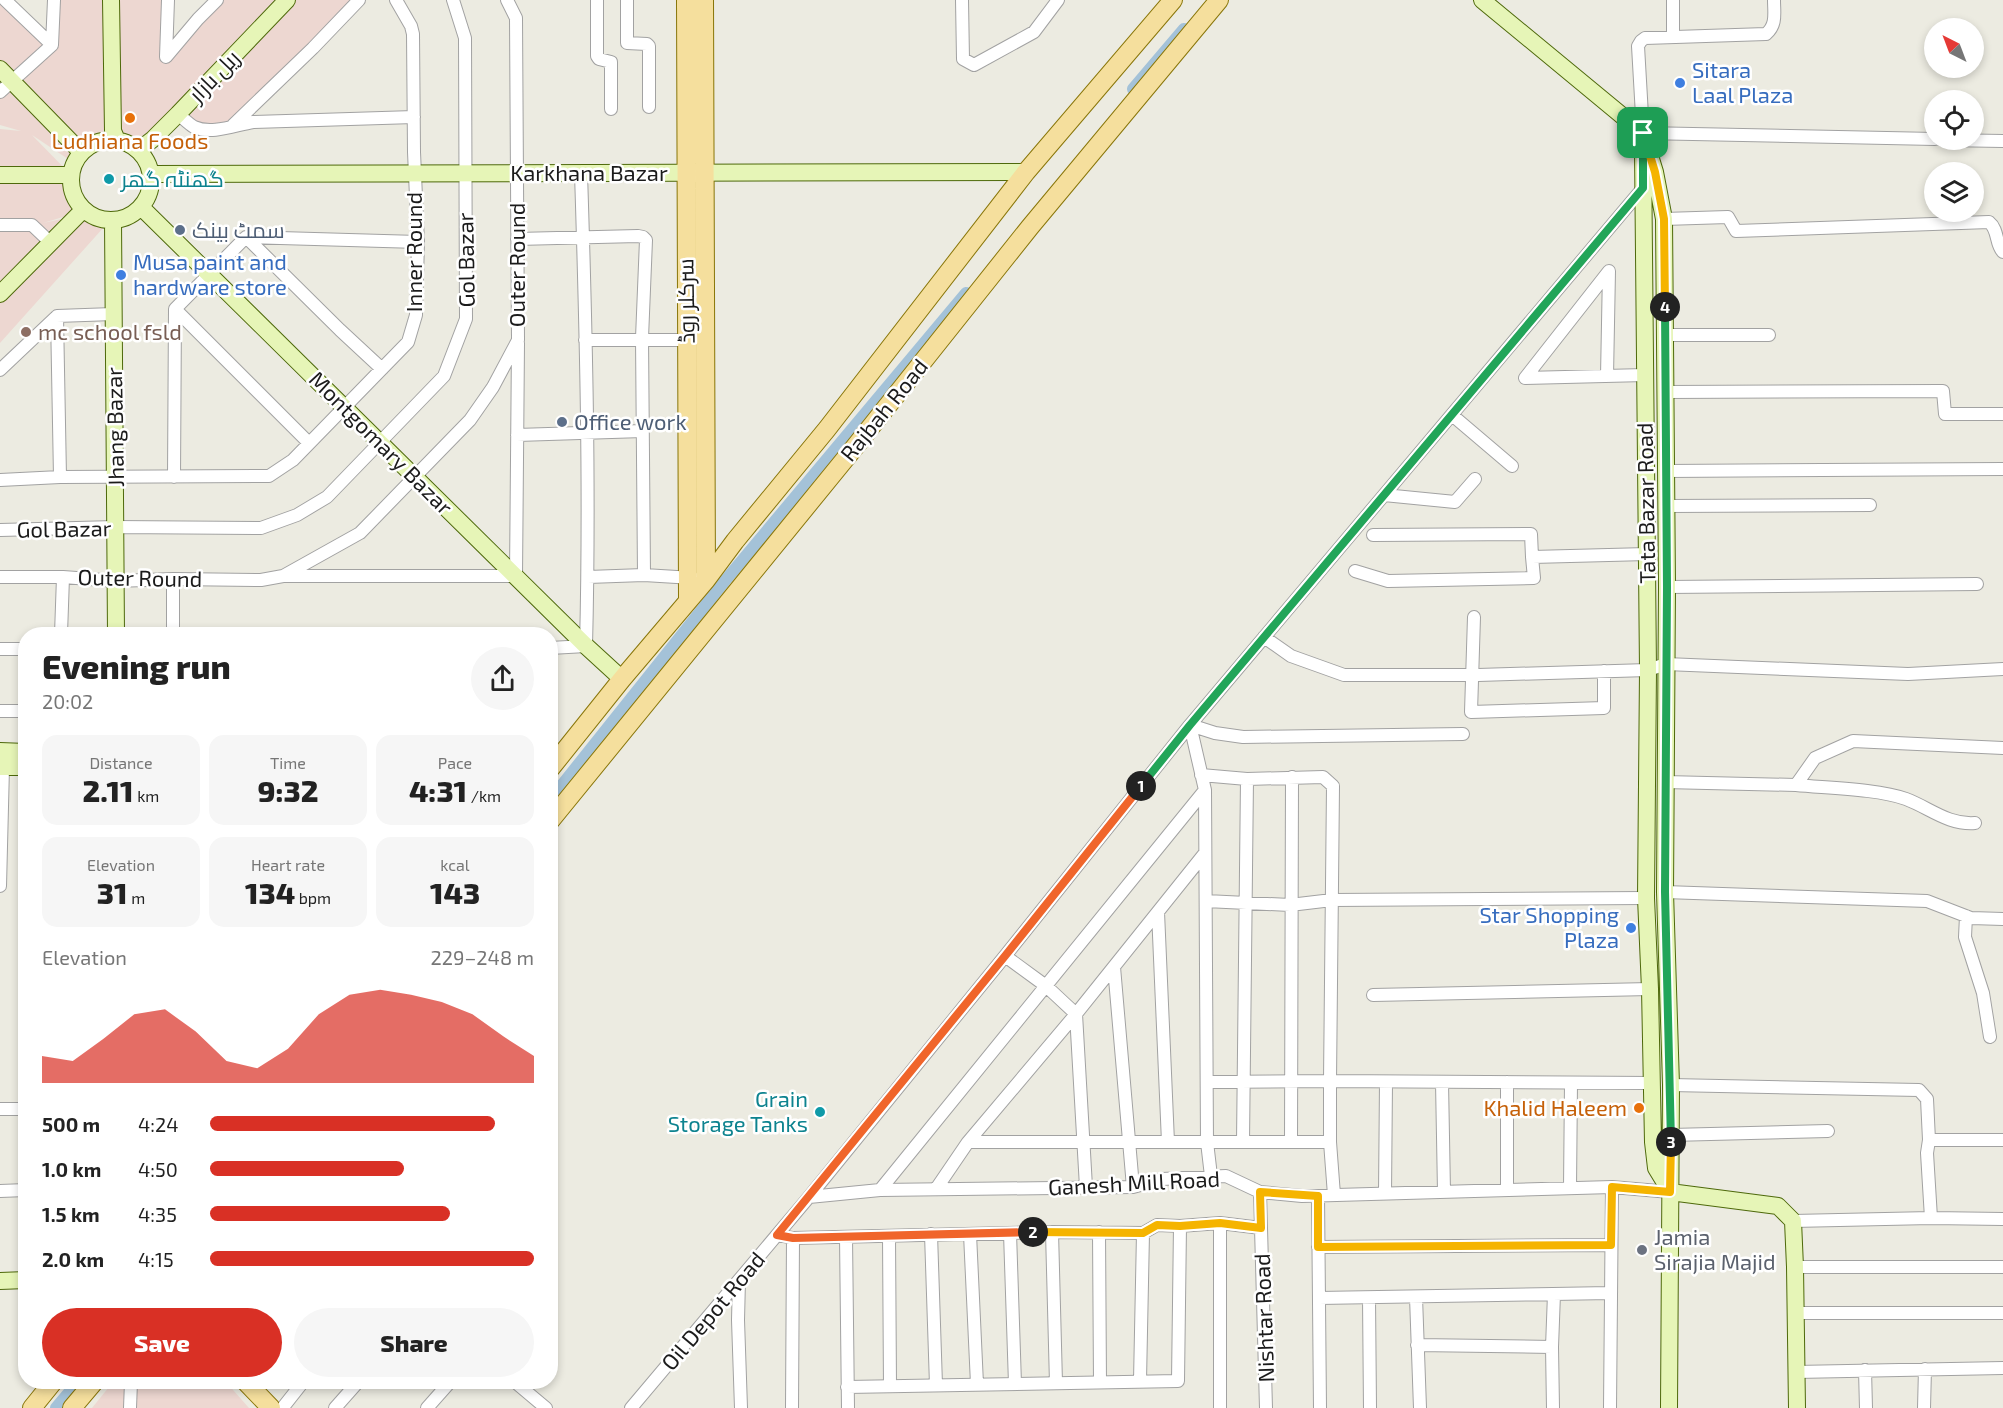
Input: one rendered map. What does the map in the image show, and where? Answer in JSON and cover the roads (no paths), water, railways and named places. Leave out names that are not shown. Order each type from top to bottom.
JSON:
[{"type":"main road","name":"سرکلر روڈ","points":[[686,0],[688,602]]},
{"type":"main road","points":[[704,0],[706,580]]},
{"type":"main road","name":"Rajbah Road","points":[[558,756],[829,430],[1026,172],[1173,0]]},
{"type":"main road","name":"Rajbah Road","points":[[558,811],[1030,227],[1219,0]]},
{"type":"main road","points":[[829,430],[852,447]]},
{"type":"main road","points":[[706,530],[735,541]]},
{"type":"main road","points":[[40,1405],[49,1389]]},
{"type":"main road","points":[[72,1408],[88,1389]]},
{"type":"main road","points":[[256,1389],[280,1407]]},
{"type":"main road","points":[[268,1389],[280,1407]]},
{"type":"street","points":[[5,0],[52,45]]},
{"type":"street","points":[[52,45],[54,0]]},
{"type":"street","points":[[111,0],[112,131],[117,140]]},
{"type":"street","points":[[168,0],[166,57],[217,0]]},
{"type":"street","name":"ریل بازار","points":[[139,150],[178,114],[287,0]]},
{"type":"street","points":[[233,125],[359,0]]},
{"type":"street","name":"Inner Round","points":[[0,480],[60,477],[269,476],[293,460],[408,342],[416,315],[418,242],[414,174],[413,34],[396,0]]},
{"type":"street","name":"Gol Bazar","points":[[0,530],[116,527],[261,528],[297,515],[327,496],[444,376],[466,320],[465,38],[453,0]]},
{"type":"street","name":"Outer Round","points":[[0,577],[63,576],[116,581],[261,580],[283,576],[360,533],[470,420],[493,387],[518,340],[516,18],[507,0]]},
{"type":"street","points":[[597,0],[597,56],[599,59],[610,62],[611,109]]},
{"type":"street","points":[[627,0],[627,43],[649,46],[648,107]]},
{"type":"street","points":[[962,0],[963,59],[974,65],[1034,32],[1058,0]]},
{"type":"street","points":[[1482,0],[1643,133],[1924,139]]},
{"type":"street","points":[[1673,0],[1673,37]]},
{"type":"street","name":"Tata Bazar Road","points":[[1670,1192],[1656,1168],[1653,1142],[1646,898],[1647,554],[1643,133],[1638,46],[1645,38],[1766,34],[1772,29],[1774,22],[1774,0]]},
{"type":"street","points":[[52,45],[4,81],[81,152]]},
{"type":"street","points":[[178,114],[195,127],[223,129],[253,122],[414,117]]},
{"type":"street","name":"Tata Bazar Road","points":[[1643,133],[1655,172],[1664,219],[1667,587],[1665,892],[1671,1085],[1669,1408]]},
{"type":"street","points":[[104,140],[117,140],[139,150],[145,158],[151,174],[150,189],[141,207],[133,214],[113,220],[102,220],[83,210],[71,188],[70,176],[81,152],[92,144],[104,140]]},
{"type":"street","points":[[1984,141],[2003,141]]},
{"type":"street","name":"Karkhana Bazar","points":[[151,174],[1026,172]]},
{"type":"street","points":[[558,648],[586,646],[588,577],[581,173]]},
{"type":"street","points":[[0,175],[70,176]]},
{"type":"street","name":"Oil Depot Road","points":[[631,1408],[809,1197],[1190,725],[1643,188]]},
{"type":"street","name":"Montgomary Bazar","points":[[141,207],[622,679]]},
{"type":"street","points":[[0,294],[83,210]]},
{"type":"street","points":[[1664,219],[1728,217],[1737,231],[1989,222],[1994,227],[2000,249],[2003,252]]},
{"type":"street","name":"Jhang Bazar","points":[[113,220],[116,627]]},
{"type":"street","points":[[0,225],[32,225],[51,243]]},
{"type":"street","points":[[517,239],[638,236],[646,240],[642,338],[644,575]]},
{"type":"street","points":[[174,477],[175,309],[246,237],[418,242]]},
{"type":"street","points":[[246,237],[382,369]]},
{"type":"street","points":[[1607,376],[1609,271],[1525,378],[1607,376],[1645,375]]},
{"type":"street","points":[[175,309],[309,443]]},
{"type":"street","points":[[0,370],[57,316],[113,314]]},
{"type":"street","points":[[57,316],[60,477]]},
{"type":"street","points":[[1666,335],[1769,335]]},
{"type":"street","points":[[585,340],[642,338],[687,340]]},
{"type":"street","points":[[283,576],[516,576],[518,340]]},
{"type":"street","points":[[1666,392],[1943,391],[1945,414],[2003,414]]},
{"type":"street","points":[[1452,415],[1512,466]]},
{"type":"street","points":[[518,435],[643,431]]},
{"type":"street","points":[[1666,471],[2003,469]]},
{"type":"street","points":[[1384,495],[1455,502],[1475,479]]},
{"type":"street","points":[[1666,506],[1870,505]]},
{"type":"street","points":[[1355,571],[1388,581],[1534,578],[1531,534],[1373,535]]},
{"type":"street","points":[[1532,557],[1647,554]]},
{"type":"street","points":[[588,577],[644,575],[706,580]]},
{"type":"street","points":[[61,627],[63,576]]},
{"type":"street","points":[[173,627],[174,579]]},
{"type":"street","points":[[1667,587],[1977,584]]},
{"type":"street","points":[[1474,617],[1471,712],[1604,708],[1604,671]]},
{"type":"street","points":[[1264,637],[1291,656],[1344,675],[1472,675],[1648,670],[1666,664],[1908,674],[2003,669]]},
{"type":"street","points":[[0,649],[18,649]]},
{"type":"street","points":[[0,711],[18,711]]},
{"type":"street","points":[[1190,725],[1215,733],[1243,737],[1463,734]]},
{"type":"street","points":[[1190,725],[1205,790],[1207,1142],[1211,1176]]},
{"type":"street","points":[[1796,785],[1815,758],[1853,741],[2003,748]]},
{"type":"street","points":[[1,762],[18,755]]},
{"type":"street","points":[[1,762],[18,765]]},
{"type":"street","points":[[0,886],[1,762]]},
{"type":"street","points":[[1201,775],[1247,779],[1323,777],[1333,786],[1330,1142],[1334,1195]]},
{"type":"street","points":[[1291,1142],[1292,777]]},
{"type":"street","points":[[1243,1142],[1247,779]]},
{"type":"street","points":[[1665,782],[1796,785],[1880,794],[1906,799],[1941,817],[1965,824],[1975,823]]},
{"type":"street","points":[[880,1190],[1205,790]]},
{"type":"street","points":[[936,1189],[968,1142],[1076,1014],[1205,853]]},
{"type":"street","points":[[1665,892],[1928,902],[1971,918],[2003,919]]},
{"type":"street","points":[[1206,902],[1290,904],[1332,900],[1646,898]]},
{"type":"street","points":[[1158,912],[1168,1142]]},
{"type":"street","points":[[1966,916],[1965,937],[1983,993],[1990,1037]]},
{"type":"street","points":[[1005,956],[1046,987],[1076,1014],[1086,1187]]},
{"type":"street","points":[[1114,967],[1133,1186]]},
{"type":"street","points":[[1373,995],[1650,989]]},
{"type":"street","points":[[1207,1082],[1652,1083]]},
{"type":"street","points":[[1385,1194],[1386,1082]]},
{"type":"street","points":[[1442,1082],[1444,1192]]},
{"type":"street","points":[[1507,1082],[1508,1190]]},
{"type":"street","points":[[1570,1188],[1571,1083]]},
{"type":"street","points":[[1671,1085],[1919,1090],[1927,1099],[1929,1140],[1927,1153],[1931,1218]]},
{"type":"street","points":[[0,1109],[18,1109]]},
{"type":"street","points":[[1671,1135],[1828,1131]]},
{"type":"street","points":[[1929,1140],[2003,1140]]},
{"type":"street","points":[[968,1142],[1330,1142]]},
{"type":"street","name":"Ganesh Mill Road","points":[[809,1197],[880,1190],[1133,1186],[1162,1179],[1211,1176],[1226,1176],[1260,1192],[1318,1196],[1612,1187],[1670,1192]]},
{"type":"street","points":[[1610,1408],[1612,1187]]},
{"type":"street","points":[[0,1191],[18,1190]]},
{"type":"street","name":"Nishtar Road","points":[[1260,1192],[1266,1408]]},
{"type":"street","points":[[1670,1192],[1778,1206],[1793,1221],[1796,1267],[1797,1408]]},
{"type":"street","points":[[1318,1196],[1320,1408]]},
{"type":"street","points":[[1793,1221],[2003,1219]]},
{"type":"street","points":[[777,1235],[793,1238],[1052,1232],[1143,1233],[1157,1225],[1220,1223],[1261,1228]]},
{"type":"street","points":[[1220,1223],[1220,1408]]},
{"type":"street","points":[[847,1387],[1178,1381],[1180,1226]]},
{"type":"street","points":[[1052,1232],[1056,1383]]},
{"type":"street","points":[[1099,1232],[1100,1382]]},
{"type":"street","points":[[1010,1233],[1016,1384]]},
{"type":"street","points":[[1140,1381],[1143,1233]]},
{"type":"street","points":[[931,1234],[936,1385]]},
{"type":"street","points":[[970,1234],[977,1384]]},
{"type":"street","points":[[889,1236],[890,1386]]},
{"type":"street","points":[[846,1237],[848,1408]]},
{"type":"street","points":[[792,1408],[793,1238]]},
{"type":"street","points":[[1318,1247],[1611,1245]]},
{"type":"street","points":[[1796,1267],[2003,1267]]},
{"type":"street","points":[[0,1281],[18,1280]]},
{"type":"street","points":[[739,1280],[741,1408]]},
{"type":"street","points":[[1319,1298],[1610,1293]]},
{"type":"street","points":[[1553,1408],[1554,1294]]},
{"type":"street","points":[[1416,1297],[1420,1408]]},
{"type":"street","points":[[1369,1298],[1370,1408]]},
{"type":"street","points":[[1795,1313],[2003,1313]]},
{"type":"street","points":[[1417,1345],[1552,1347]]},
{"type":"street","points":[[1796,1372],[2003,1368]]},
{"type":"street","points":[[1924,1408],[1925,1369]]},
{"type":"street","points":[[1865,1370],[1866,1408]]},
{"type":"street","points":[[130,1408],[131,1389]]},
{"type":"street","points":[[280,1407],[297,1389]]},
{"type":"street","points":[[335,1408],[352,1389]]},
{"type":"street","points":[[427,1408],[444,1389]]},
{"type":"street","points":[[523,1389],[546,1408]]},
{"type":"waterway","points":[[1133,89],[1184,29]]},
{"type":"waterway","points":[[558,790],[724,582],[966,293]]},
{"type":"waterway","points":[[56,1408],[72,1389]]},
{"type":"place","name":"Sitara Laal Plaza","points":[[1680,83]]},
{"type":"place","name":"Ludhiana Foods","points":[[130,118]]},
{"type":"place","name":"گھنٹہ گھر","points":[[109,179]]},
{"type":"place","name":"سمٹ بینک","points":[[180,230]]},
{"type":"place","name":"Musa paint and hardware store","points":[[121,275]]},
{"type":"place","name":"mc school fsld","points":[[26,332]]},
{"type":"place","name":"Office work","points":[[562,422]]},
{"type":"place","name":"Star Shopping Plaza","points":[[1631,928]]},
{"type":"place","name":"Khalid Haleem","points":[[1639,1108]]},
{"type":"place","name":"Grain Storage Tanks","points":[[820,1112]]},
{"type":"place","name":"Jamia Sirajia Majid","points":[[1642,1250]]}]
